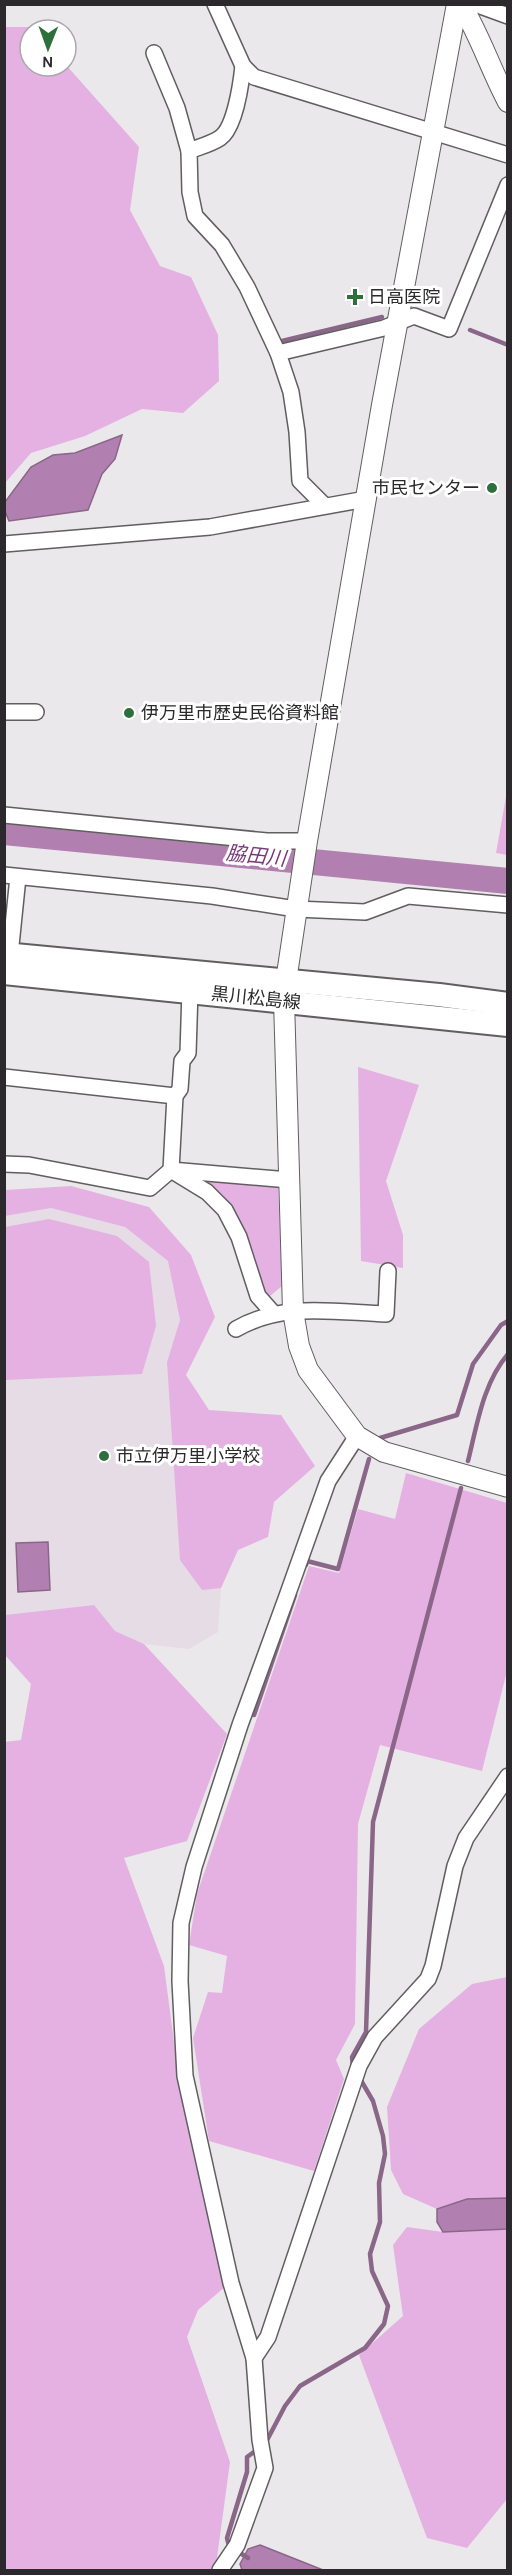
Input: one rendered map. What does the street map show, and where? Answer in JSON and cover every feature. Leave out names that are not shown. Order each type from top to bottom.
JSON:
[{"type":"main road","name":"黒川松島線","points":[[6,961],[285,990],[507,1004]]},
{"type":"main road","name":"黒川松島線","points":[[6,961],[190,991],[285,990],[507,1025]]},
{"type":"street","points":[[215,4],[243,66],[254,77],[507,155]]},
{"type":"street","points":[[457,4],[397,321],[307,841],[285,990],[293,1311],[299,1346],[308,1370],[357,1436],[384,1452],[507,1487]]},
{"type":"street","points":[[461,4],[478,32],[493,73],[507,102]]},
{"type":"street","points":[[475,4],[507,16]]},
{"type":"street","points":[[154,53],[177,108],[189,151],[190,192],[195,216],[222,245],[247,287],[278,353],[291,392],[297,432],[300,481],[324,505]]},
{"type":"street","points":[[189,151],[221,138],[230,125],[243,66]]},
{"type":"street","points":[[278,353],[384,328],[414,316],[449,328],[507,185]]},
{"type":"street","points":[[4,544],[210,527],[366,499]]},
{"type":"street","points":[[4,712],[36,712]]},
{"type":"street","points":[[4,815],[267,842],[307,841]]},
{"type":"street","points":[[6,961],[11,876],[212,896],[296,909],[365,912],[408,896],[507,905]]},
{"type":"street","points":[[171,1170],[175,1096],[180,1089],[182,1061],[188,1053],[190,991]]},
{"type":"street","points":[[4,1077],[175,1096]]},
{"type":"street","points":[[4,1164],[29,1165],[150,1188],[171,1170],[289,1180]]},
{"type":"street","points":[[171,1170],[207,1192],[225,1210],[239,1236],[258,1296],[273,1313]]},
{"type":"street","points":[[236,1329],[254,1319],[273,1313],[293,1311],[386,1314],[388,1271]]},
{"type":"street","points":[[220,2571],[234,2550],[265,2468],[254,2358],[231,2283],[185,2076],[180,1981],[181,1923],[194,1867],[240,1725],[286,1596],[328,1481],[357,1436]]},
{"type":"street","points":[[254,2358],[271,2328],[356,2072],[375,2037],[428,1979],[434,1966],[455,1866],[466,1838],[507,1776]]},
{"type":"shaded area","points":[[5,27],[18,27],[18,78],[78,78],[139,147],[130,210],[160,266],[191,277],[218,335],[219,381],[183,413],[142,409],[85,436],[31,453],[5,483]]},
{"type":"shaded area","points":[[122,435],[115,459],[102,474],[88,510],[9,521],[5,511],[5,502],[31,467],[53,455],[75,453]]},
{"type":"shaded area","points":[[507,791],[507,855],[496,853]]},
{"type":"shaded area","points":[[358,1067],[419,1085],[386,1181],[403,1235],[403,1268],[361,1261]]},
{"type":"shaded area","points":[[198,1177],[278,1186],[282,1286],[270,1296],[262,1294],[243,1234]]},
{"type":"shaded area","points":[[71,1186],[149,1207],[191,1255],[215,1317],[186,1375],[209,1410],[281,1415],[315,1466],[274,1502],[268,1537],[238,1550],[221,1588],[202,1590],[180,1560],[167,1362],[180,1320],[168,1261],[125,1227],[51,1208],[5,1216],[5,1190]]},
{"type":"shaded area","name":"市立伊万里小学校","points":[[51,1208],[125,1227],[168,1261],[180,1320],[167,1362],[238,1550],[221,1588],[218,1632],[189,1649],[144,1644],[115,1631],[94,1605],[5,1615],[5,1216]]},
{"type":"shaded area","points":[[49,1219],[117,1236],[149,1262],[156,1326],[142,1374],[5,1380],[5,1227]]},
{"type":"shaded area","points":[[406,1473],[507,1503],[507,1671],[482,1771],[380,1745],[358,1824],[355,2024],[336,2060],[344,2079],[314,2171],[209,2141],[193,2038],[208,1992],[222,1993],[227,1956],[189,1945],[197,1894],[309,1566],[339,1573],[358,1509],[395,1519]]},
{"type":"shaded area","points":[[48,1542],[50,1590],[18,1592],[16,1543]]},
{"type":"shaded area","points":[[94,1605],[115,1631],[144,1644],[227,1734],[187,1841],[124,1858],[164,1966],[179,2080],[226,2286],[198,2310],[187,2337],[230,2462],[217,2558],[211,2570],[5,2570],[4,1742],[21,1740],[31,1684],[5,1655],[5,1615]]},
{"type":"shaded area","points":[[507,1977],[507,2198],[467,2199],[437,2209],[403,2194],[391,2170],[387,2107],[419,2029],[472,1984]]},
{"type":"shaded area","points":[[507,2198],[507,2229],[443,2232],[437,2222],[437,2209],[467,2199]]},
{"type":"shaded area","points":[[407,2227],[443,2232],[507,2229],[507,2499],[467,2548],[427,2538],[359,2355],[403,2316],[393,2245]]},
{"type":"shaded area","points":[[260,2545],[323,2570],[242,2570],[240,2564],[248,2549]]},
{"type":"waterway","points":[[282,341],[382,317]]},
{"type":"waterway","points":[[470,330],[508,345]]},
{"type":"waterway","name":"脇田川","points":[[4,832],[508,881]]},
{"type":"waterway","points":[[380,1438],[457,1415],[473,1364],[501,1325],[508,1321]]},
{"type":"waterway","points":[[468,1461],[487,1391],[499,1365],[508,1354]]},
{"type":"waterway","points":[[306,1565],[307,1561],[338,1569],[369,1459]]},
{"type":"waterway","points":[[353,2067],[352,2057],[366,2032],[373,1822],[461,1488]]},
{"type":"waterway","points":[[254,1715],[295,1595]]},
{"type":"waterway","points":[[265,2444],[285,2406],[300,2386],[365,2348],[384,2324],[388,2306],[372,2271],[370,2254],[380,2222],[379,2183],[385,2154],[383,2136],[373,2101],[359,2077]]},
{"type":"waterway","points":[[248,2558],[229,2546],[227,2538],[247,2472],[247,2457],[258,2449]]},
{"type":"place","name":"日高医院","points":[[355,297]]},
{"type":"place","name":"市民センター","points":[[492,488]]},
{"type":"place","name":"伊万里市歴史民俗資料館","points":[[129,713]]},
{"type":"place","name":"市立伊万里小学校","points":[[104,1456]]}]
